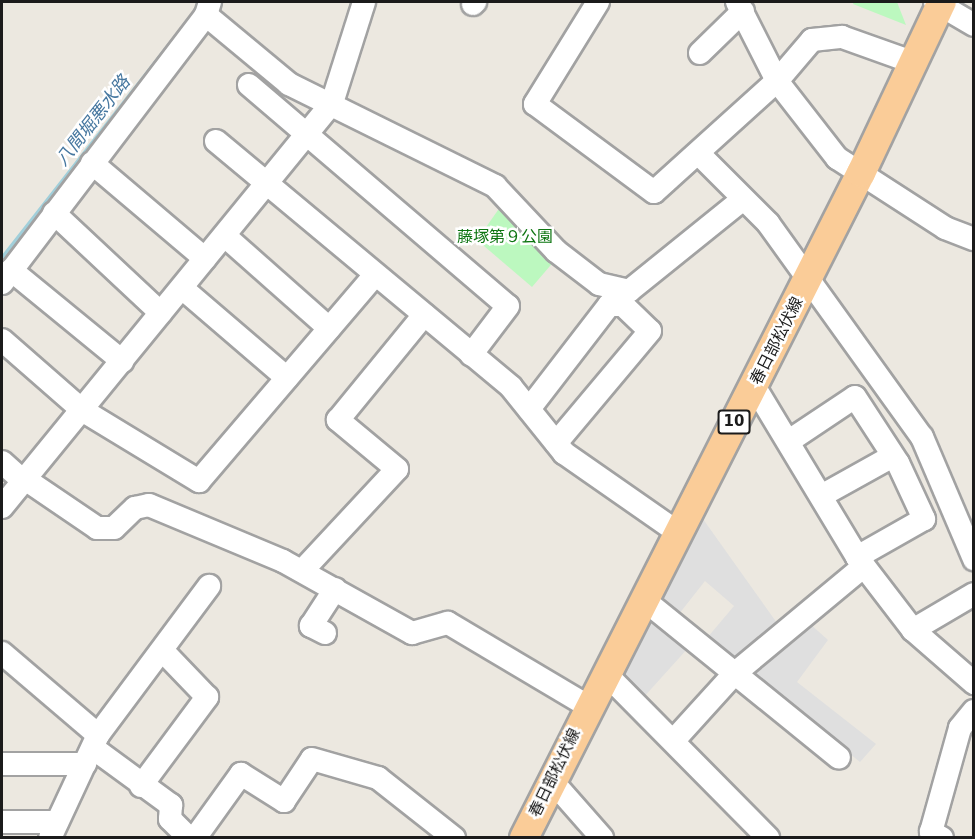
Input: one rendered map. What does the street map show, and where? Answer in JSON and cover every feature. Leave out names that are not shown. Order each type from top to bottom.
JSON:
[{"type":"main road","name":"春日部松伏線","points":[[524,837],[676,531],[754,386],[861,173],[915,63],[939,3]]},
{"type":"street","points":[[2,507],[332,103],[364,2]]},
{"type":"street","points":[[598,2],[535,104],[654,192],[699,154],[777,81],[812,40],[842,37],[915,63]]},
{"type":"street","points":[[939,3],[974,25]]},
{"type":"street","points":[[700,53],[740,6],[777,81],[837,158],[945,228],[974,239]]},
{"type":"street","points":[[122,361],[6,276],[208,8],[289,84],[332,103],[495,186],[578,270],[599,284],[629,291],[743,199]]},
{"type":"street","points":[[249,85],[508,306],[471,355]]},
{"type":"street","points":[[216,141],[471,355],[529,409],[556,443],[676,531]]},
{"type":"street","points":[[699,154],[768,223],[922,437],[974,559]]},
{"type":"street","points":[[92,163],[205,259]]},
{"type":"street","points":[[54,213],[161,313]]},
{"type":"street","points":[[225,236],[329,328]]},
{"type":"street","points":[[2,340],[82,410],[199,481],[375,275]]},
{"type":"street","points":[[182,288],[287,378]]},
{"type":"street","points":[[529,409],[609,304],[623,305],[650,331],[556,443]]},
{"type":"street","points":[[302,571],[397,469],[338,420],[424,315]]},
{"type":"street","points":[[754,386],[860,561],[913,630],[974,683]]},
{"type":"street","points":[[675,739],[734,674],[860,561],[924,519],[893,456],[855,397],[789,441]]},
{"type":"street","points":[[821,496],[893,456]]},
{"type":"street","points":[[2,462],[24,480],[97,528],[114,528],[135,508],[149,505],[302,571],[412,633],[448,622],[588,706]]},
{"type":"street","points":[[2,822],[54,830],[92,749],[209,586]]},
{"type":"street","points":[[325,633],[311,626],[335,589]]},
{"type":"street","points":[[913,630],[974,594]]},
{"type":"street","points":[[643,599],[839,758]]},
{"type":"street","points":[[141,786],[207,697],[162,650]]},
{"type":"street","points":[[2,653],[92,749],[171,806],[170,819],[189,837]]},
{"type":"street","points":[[605,673],[675,739],[764,836]]},
{"type":"street","points":[[942,837],[931,832],[960,728],[974,711]]},
{"type":"street","points":[[2,764],[92,749]]},
{"type":"street","points":[[195,837],[241,774],[284,801],[312,759],[378,778],[454,837]]},
{"type":"street","points":[[552,781],[602,837]]},
{"type":"green space","points":[[854,2],[897,2],[906,25],[853,4]]},
{"type":"green space","name":"藤塚第９公園","points":[[503,203],[556,259],[532,287],[477,240]]},
{"type":"shaded area","points":[[698,512],[777,623],[739,655],[729,656],[707,638],[734,606],[705,581],[679,614],[662,602],[659,590]]},
{"type":"shaded area","points":[[643,618],[689,647],[643,698],[619,679]]},
{"type":"shaded area","points":[[809,623],[828,640],[797,682],[876,744],[860,762],[755,677],[755,669]]},
{"type":"waterway","name":"八間堀悪水路","points":[[2,258],[180,31]]}]
